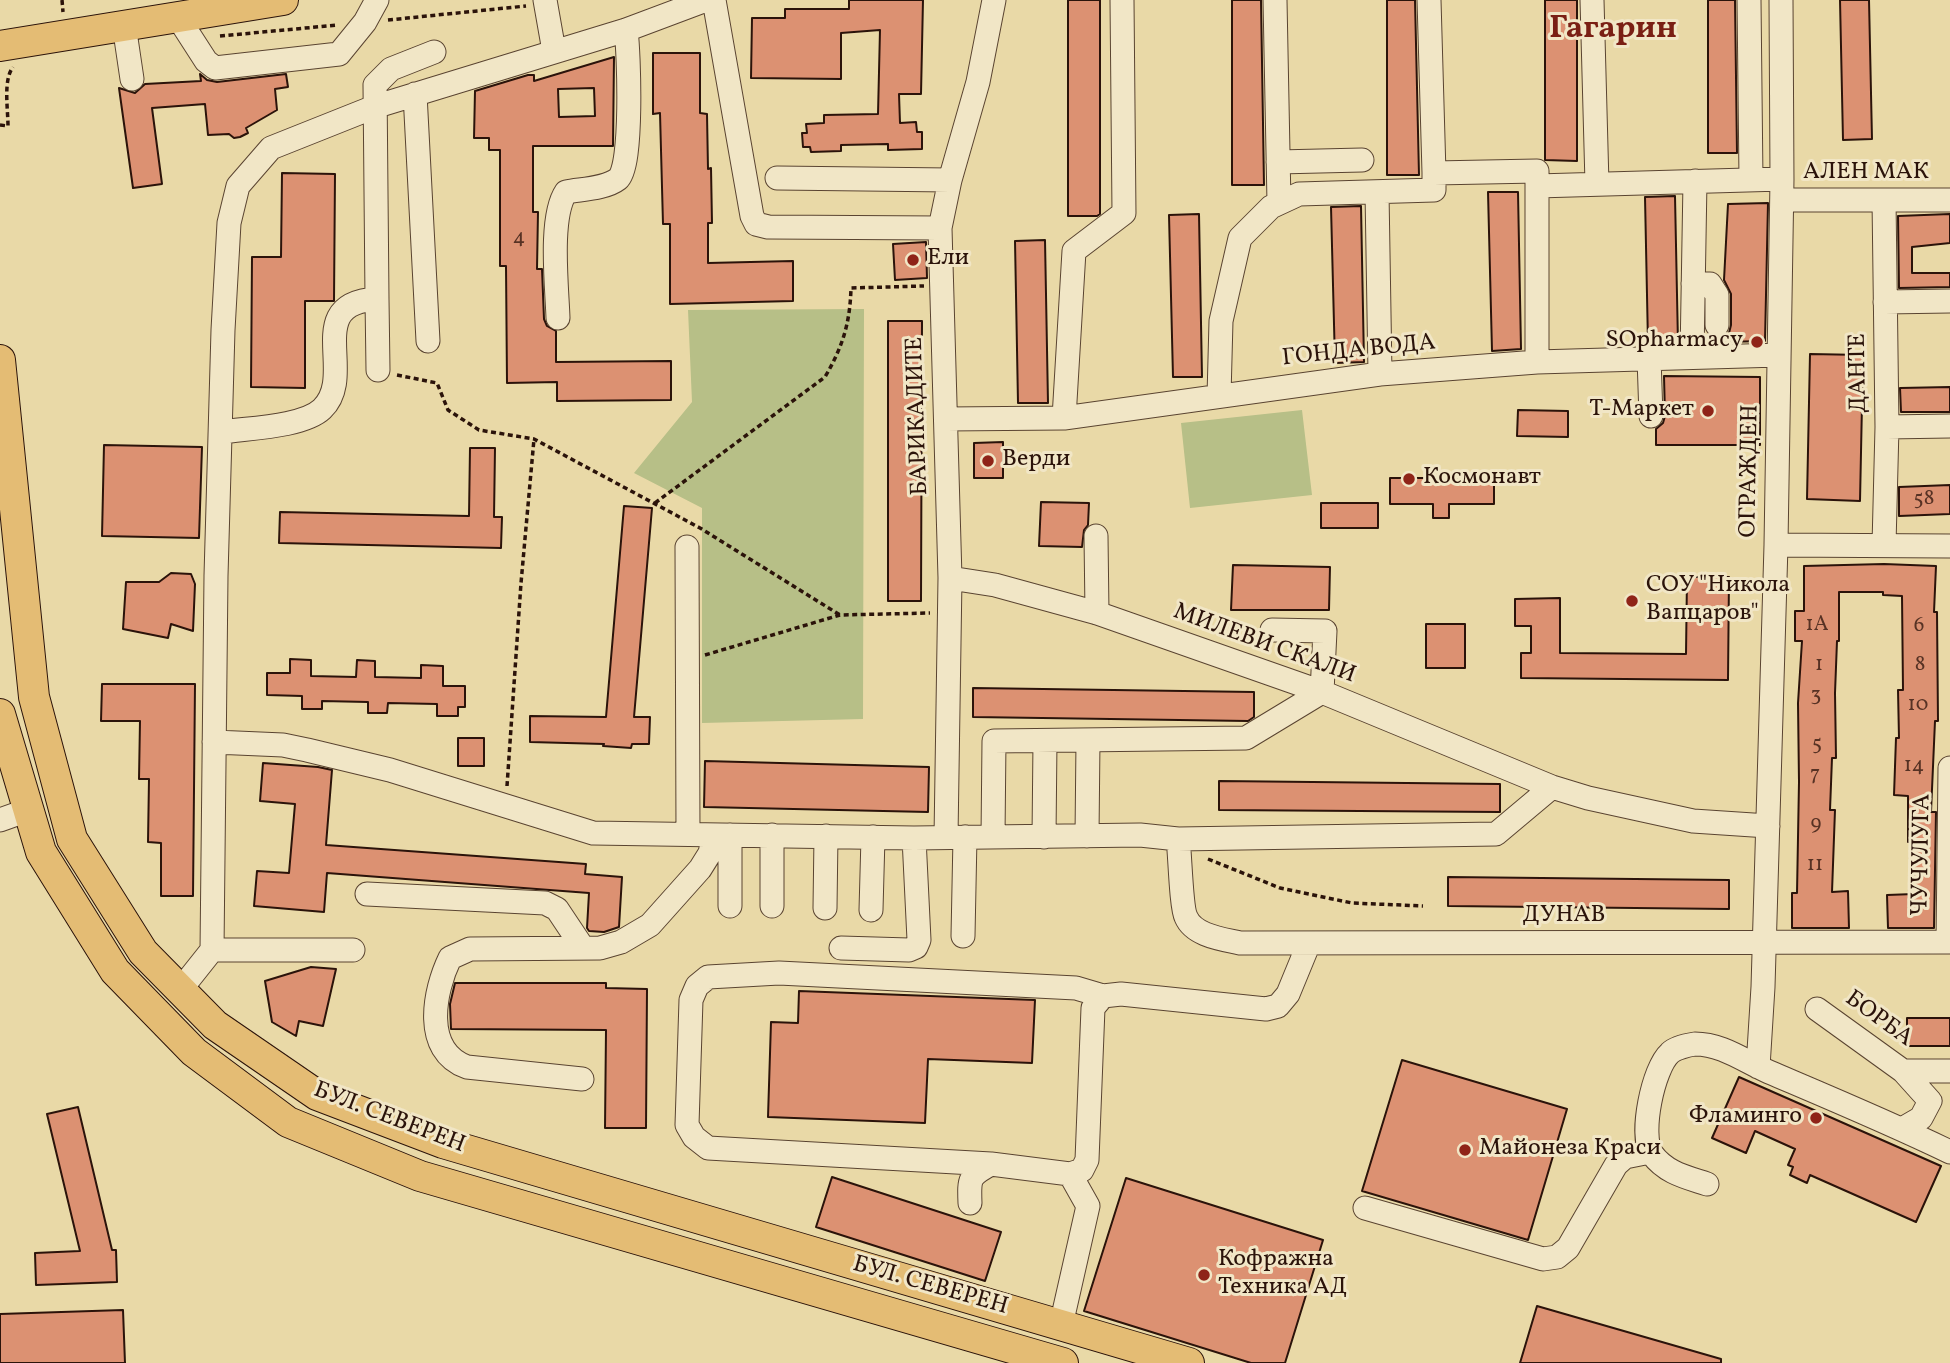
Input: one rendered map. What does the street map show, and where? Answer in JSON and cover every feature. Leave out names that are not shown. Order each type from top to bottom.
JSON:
[{"type":"main road","points":[[8,56],[124,25],[184,27],[283,0]]},
{"type":"main road","name":"БУЛ. СЕВЕРЕН","points":[[0,360],[34,697],[72,839],[143,952],[215,1025],[317,1095],[456,1147],[1189,1363]]},
{"type":"main road","name":"БУЛ. СЕВЕРЕН","points":[[0,714],[41,852],[115,971],[194,1052],[288,1122],[421,1176],[1063,1363]]},
{"type":"street","points":[[184,27],[206,61],[215,68],[339,54],[365,22],[377,0]]},
{"type":"street","points":[[181,989],[212,950],[216,576],[223,330],[229,223],[237,186],[271,148],[374,107],[626,30],[706,0]]},
{"type":"street","points":[[714,0],[752,216],[756,224],[768,228],[940,228]]},
{"type":"street","name":"БАРИКАДИТЕ","points":[[963,936],[955,837],[940,228],[950,180],[978,82],[994,0]]},
{"type":"street","points":[[1064,418],[1074,251],[1124,213],[1122,0]]},
{"type":"street","points":[[1275,0],[1279,203]]},
{"type":"street","points":[[1219,396],[1221,321],[1240,238],[1271,207],[1300,194],[1433,190],[1429,0]]},
{"type":"street","points":[[1592,0],[1597,184]]},
{"type":"street","points":[[1749,0],[1751,179]]},
{"type":"street","name":"ОГРАЖДЕН","points":[[1764,943],[1776,545],[1782,0]]},
{"type":"street","points":[[545,2],[554,51]]},
{"type":"street","points":[[124,25],[132,79]]},
{"type":"street","points":[[558,318],[556,234],[557,211],[561,200],[565,192],[603,185],[618,179],[624,170],[628,152],[629,48],[626,30]]},
{"type":"street","points":[[378,370],[375,85],[391,69],[434,52]]},
{"type":"street","points":[[415,94],[428,341]]},
{"type":"street","points":[[1278,162],[1362,160]]},
{"type":"street","points":[[1434,173],[1537,171],[1537,362]]},
{"type":"street","points":[[777,178],[950,180]]},
{"type":"street","name":"АЛЕН МАК","points":[[1537,186],[1751,179],[1782,189],[1884,201],[1950,201]]},
{"type":"street","points":[[1692,356],[1695,181]]},
{"type":"street","points":[[1377,192],[1380,374]]},
{"type":"street","name":"ДАНТЕ","points":[[1884,201],[1887,427],[1884,545]]},
{"type":"street","points":[[1693,284],[1710,284],[1717,296],[1717,325]]},
{"type":"street","points":[[222,432],[304,420],[322,409],[334,390],[335,322],[345,308],[361,300],[377,299]]},
{"type":"street","points":[[1885,302],[1950,301]]},
{"type":"street","name":"ГОНДА ВОДА","points":[[946,419],[1064,418],[1380,374],[1537,362],[1779,355]]},
{"type":"street","points":[[1649,358],[1651,416]]},
{"type":"street","points":[[1887,427],[1950,426]]},
{"type":"street","points":[[1096,536],[1097,613]]},
{"type":"street","points":[[1776,545],[1950,546]]},
{"type":"street","points":[[687,547],[688,834]]},
{"type":"street","name":"МИЛЕВИ СКАЛИ","points":[[950,578],[995,585],[1097,613],[1322,692],[1552,787],[1588,798],[1693,821],[1768,826]]},
{"type":"street","points":[[993,837],[994,741],[1246,738],[1322,692],[1325,631],[1272,630]]},
{"type":"street","points":[[1044,836],[1045,741]]},
{"type":"street","points":[[1087,836],[1088,741]]},
{"type":"street","points":[[214,742],[283,745],[307,750],[390,770],[593,833],[914,838],[1140,835],[1178,839],[1496,834],[1552,787]]},
{"type":"street","name":"ЧУЧУЛУГА","points":[[1949,942],[1950,768]]},
{"type":"street","points":[[0,820],[29,810]]},
{"type":"street","points":[[722,835],[730,906]]},
{"type":"street","points":[[582,1079],[467,1067],[455,1063],[444,1051],[437,1032],[435,1011],[443,973],[450,958],[470,949],[600,948],[621,942],[650,925],[700,869],[722,835]]},
{"type":"street","points":[[772,835],[772,906]]},
{"type":"street","points":[[825,908],[826,836]]},
{"type":"street","points":[[871,910],[873,836]]},
{"type":"street","points":[[841,948],[909,950],[916,947],[919,940],[914,838]]},
{"type":"street","name":"ДУНАВ","points":[[1178,839],[1186,917],[1194,927],[1213,937],[1240,943],[1949,942]]},
{"type":"street","points":[[367,894],[545,903],[557,909],[583,948]]},
{"type":"street","points":[[1103,996],[1093,1008],[1087,1160],[1082,1170],[1070,1174],[990,1164],[708,1148],[694,1137],[687,1125],[691,1000],[697,986],[708,977],[779,973],[1076,988],[1103,996],[1121,994],[1266,1009],[1278,1006],[1288,994],[1309,943]]},
{"type":"street","points":[[1758,1067],[1764,943]]},
{"type":"street","points":[[212,950],[354,950]]},
{"type":"street","name":"БОРБА","points":[[1817,1009],[1903,1071],[1950,1071]]},
{"type":"street","points":[[1707,1184],[1665,1169],[1650,1152],[1646,1125],[1659,1068],[1670,1052],[1691,1044],[1714,1045],[1950,1152]]},
{"type":"street","points":[[1902,1129],[1921,1118],[1940,1101],[1903,1071]]},
{"type":"street","points":[[1365,1208],[1543,1259],[1557,1257],[1567,1248],[1616,1165],[1625,1157],[1650,1152]]},
{"type":"street","points":[[970,1203],[969,1184],[973,1174],[990,1164]]},
{"type":"street","points":[[1061,1325],[1088,1206],[1070,1174]]},
{"type":"path","points":[[62,0],[64,19]]},
{"type":"path","points":[[184,27],[365,22],[545,2]]},
{"type":"path","points":[[0,125],[8,126],[8,56]]},
{"type":"path","points":[[655,503],[825,377],[838,354],[850,317],[851,288],[942,286]]},
{"type":"path","points":[[378,370],[437,383],[448,410],[479,430],[534,439],[700,528],[840,615]]},
{"type":"path","points":[[506,806],[534,439]]},
{"type":"path","points":[[688,660],[840,615],[949,612]]},
{"type":"path","points":[[1178,839],[1189,851],[1280,888],[1352,902],[1423,906]]},
{"type":"green space","points":[[864,309],[863,719],[702,723],[702,508],[634,473],[692,402],[688,310]]},
{"type":"green space","points":[[1302,410],[1312,495],[1190,508],[1181,423]]},
{"type":"building","points":[[849,0],[923,0],[921,94],[899,94],[900,123],[916,122],[917,132],[922,132],[922,149],[888,150],[888,144],[841,145],[841,151],[811,152],[810,147],[803,147],[802,133],[807,133],[806,124],[824,123],[824,115],[878,114],[880,30],[841,33],[841,79],[751,78],[752,18],[785,18],[785,9],[849,9]]},
{"type":"building","points":[[1068,0],[1100,0],[1100,214],[1097,216],[1068,216]]},
{"type":"building","points":[[1232,0],[1261,0],[1264,185],[1232,185]]},
{"type":"building","points":[[1387,0],[1415,0],[1419,175],[1387,175]]},
{"type":"building","points":[[1545,0],[1577,0],[1577,161],[1545,160]]},
{"type":"building","points":[[1708,0],[1735,0],[1737,153],[1708,153]]},
{"type":"building","points":[[1840,0],[1869,0],[1872,139],[1843,140]]},
{"type":"building","points":[[653,53],[700,53],[700,113],[707,114],[708,169],[711,168],[712,223],[708,223],[708,263],[793,261],[793,301],[670,304],[670,224],[663,224],[660,113],[653,114]]},
{"type":"building","points":[[614,57],[613,146],[533,146],[533,212],[538,212],[537,269],[542,269],[544,319],[547,326],[556,331],[556,362],[671,361],[671,400],[557,401],[557,382],[507,383],[506,266],[500,266],[500,150],[489,150],[489,138],[474,138],[475,91],[528,75],[534,75],[534,81]],"holes":[[[594,88],[595,116],[559,117],[558,89]]]},
{"type":"building","points":[[200,74],[207,80],[217,82],[286,74],[288,87],[275,89],[277,110],[246,128],[248,133],[234,138],[229,134],[208,135],[205,104],[152,108],[162,184],[133,188],[119,88],[135,93],[145,84],[201,81]]},
{"type":"building","points":[[282,173],[335,174],[334,301],[305,301],[305,388],[251,387],[252,257],[281,257]]},
{"type":"building","points":[[1488,192],[1518,192],[1521,349],[1492,351]]},
{"type":"building","points":[[1675,196],[1678,344],[1648,344],[1645,197]]},
{"type":"building","points":[[1768,203],[1765,341],[1723,342],[1723,337],[1729,333],[1731,325],[1731,294],[1724,280],[1728,204]]},
{"type":"building","points":[[1361,206],[1364,362],[1335,363],[1331,207]]},
{"type":"building","points":[[1199,214],[1202,377],[1173,377],[1169,215]]},
{"type":"building","points":[[1950,214],[1950,243],[1912,247],[1912,273],[1950,273],[1950,287],[1899,288],[1898,216]]},
{"type":"building","points":[[1045,240],[1048,403],[1018,403],[1015,241]]},
{"type":"building","points":[[926,242],[927,278],[895,280],[893,244]]},
{"type":"building","points":[[888,321],[922,321],[921,601],[888,601]]},
{"type":"building","points":[[1810,354],[1863,355],[1860,501],[1807,499]]},
{"type":"building","name":"Т-Маркет","points":[[1664,376],[1760,377],[1760,445],[1656,445],[1656,429],[1663,423],[1665,416]]},
{"type":"building","points":[[1950,387],[1950,412],[1901,412],[1900,388]]},
{"type":"building","points":[[1518,410],[1568,411],[1568,437],[1517,436]]},
{"type":"building","points":[[1003,442],[1003,478],[974,478],[974,443]]},
{"type":"building","points":[[104,445],[202,447],[199,538],[102,536]]},
{"type":"building","points":[[470,448],[495,448],[494,517],[502,517],[501,548],[279,543],[280,512],[469,516]]},
{"type":"building","points":[[1390,478],[1494,478],[1494,504],[1449,504],[1449,518],[1433,518],[1433,504],[1390,504]]},
{"type":"building","points":[[1950,485],[1950,514],[1899,516],[1899,487]]},
{"type":"building","points":[[1041,502],[1089,503],[1088,525],[1084,530],[1082,547],[1039,546]]},
{"type":"building","points":[[1321,503],[1378,503],[1378,528],[1321,528]]},
{"type":"building","points":[[624,506],[652,508],[634,717],[650,717],[649,744],[632,744],[631,748],[603,746],[604,744],[530,742],[530,716],[606,717]]},
{"type":"building","points":[[1233,565],[1330,567],[1329,610],[1231,610]]},
{"type":"building","points":[[1804,566],[1936,566],[1934,612],[1937,612],[1938,721],[1935,721],[1931,812],[1936,812],[1934,928],[1888,928],[1887,895],[1914,894],[1913,842],[1908,842],[1908,796],[1894,795],[1896,738],[1899,738],[1898,690],[1903,690],[1902,596],[1883,595],[1883,592],[1839,592],[1835,693],[1836,758],[1832,758],[1830,810],[1835,810],[1832,892],[1848,891],[1849,928],[1792,928],[1792,893],[1797,893],[1798,703],[1802,641],[1795,641],[1795,611],[1804,611]]},
{"type":"building","points":[[171,573],[191,574],[195,584],[193,631],[171,624],[168,638],[123,629],[126,582],[159,582]]},
{"type":"building","points":[[1687,577],[1729,577],[1728,680],[1521,678],[1521,653],[1531,653],[1531,626],[1515,626],[1515,599],[1560,598],[1560,653],[1686,654]]},
{"type":"building","points":[[1426,624],[1465,624],[1465,668],[1426,668]]},
{"type":"building","points":[[290,659],[311,660],[311,676],[356,677],[357,660],[375,661],[375,677],[421,678],[421,665],[443,666],[443,686],[465,686],[465,707],[458,707],[458,716],[437,716],[437,704],[388,703],[387,713],[368,713],[368,702],[322,701],[322,709],[302,709],[302,696],[267,695],[267,673],[290,673]]},
{"type":"building","points":[[102,684],[195,684],[193,896],[161,896],[161,843],[148,842],[149,779],[139,779],[140,721],[101,721]]},
{"type":"building","points":[[973,688],[1254,692],[1254,717],[1248,721],[973,717]]},
{"type":"building","points":[[458,738],[484,738],[484,766],[458,766]]},
{"type":"building","points":[[705,761],[929,767],[928,812],[704,807]]},
{"type":"building","points":[[263,763],[332,770],[326,845],[586,864],[585,874],[622,877],[619,927],[604,932],[589,931],[589,893],[327,873],[324,912],[254,906],[257,871],[289,873],[295,804],[260,801]]},
{"type":"building","points":[[1219,781],[1500,784],[1500,812],[1219,810]]},
{"type":"building","points":[[1448,877],[1729,880],[1729,909],[1448,906]]},
{"type":"building","points":[[311,967],[336,969],[323,1026],[299,1021],[296,1036],[272,1022],[265,981]]},
{"type":"building","points":[[455,983],[606,983],[606,988],[647,989],[646,1128],[605,1128],[606,1030],[451,1029],[450,1004]]},
{"type":"building","points":[[799,991],[1035,1000],[1032,1063],[928,1059],[925,1123],[768,1117],[771,1022],[798,1023]]},
{"type":"building","points":[[1907,1018],[1950,1018],[1950,1046],[1907,1046]]},
{"type":"building","name":"Майонеза Краси","points":[[1402,1060],[1567,1109],[1528,1240],[1362,1191]]},
{"type":"building","points":[[1739,1077],[1941,1166],[1916,1222],[1810,1175],[1807,1183],[1790,1175],[1793,1167],[1788,1165],[1795,1149],[1755,1131],[1746,1153],[1712,1138]]},
{"type":"building","points":[[78,1107],[112,1250],[116,1250],[117,1282],[36,1285],[35,1253],[80,1251],[47,1114]]},
{"type":"building","points":[[832,1177],[1001,1232],[985,1281],[816,1227]]},
{"type":"building","name":"Кофражна Техника АД","points":[[1126,1178],[1323,1240],[1285,1363],[1251,1363],[1084,1311]]},
{"type":"building","points":[[1537,1306],[1721,1359],[1721,1363],[1520,1363]]},
{"type":"building","points":[[123,1310],[125,1363],[0,1363],[0,1314]]},
{"type":"place","name":"Ели","points":[[913,260]]},
{"type":"place","name":"SOpharmacy","points":[[1757,342]]},
{"type":"place","name":"Т-Маркет","points":[[1708,411]]},
{"type":"place","name":"Верди","points":[[988,461]]},
{"type":"place","name":"Космонавт","points":[[1409,479]]},
{"type":"place","name":"СОУ \"Никола Вапцаров\"","points":[[1632,601]]},
{"type":"place","name":"Фламинго","points":[[1816,1118]]},
{"type":"place","name":"Майонеза Краси","points":[[1465,1150]]},
{"type":"place","name":"Кофражна Техника АД","points":[[1204,1275]]},
{"type":"district","name":"Гагарин","points":[[1613,31]]}]
